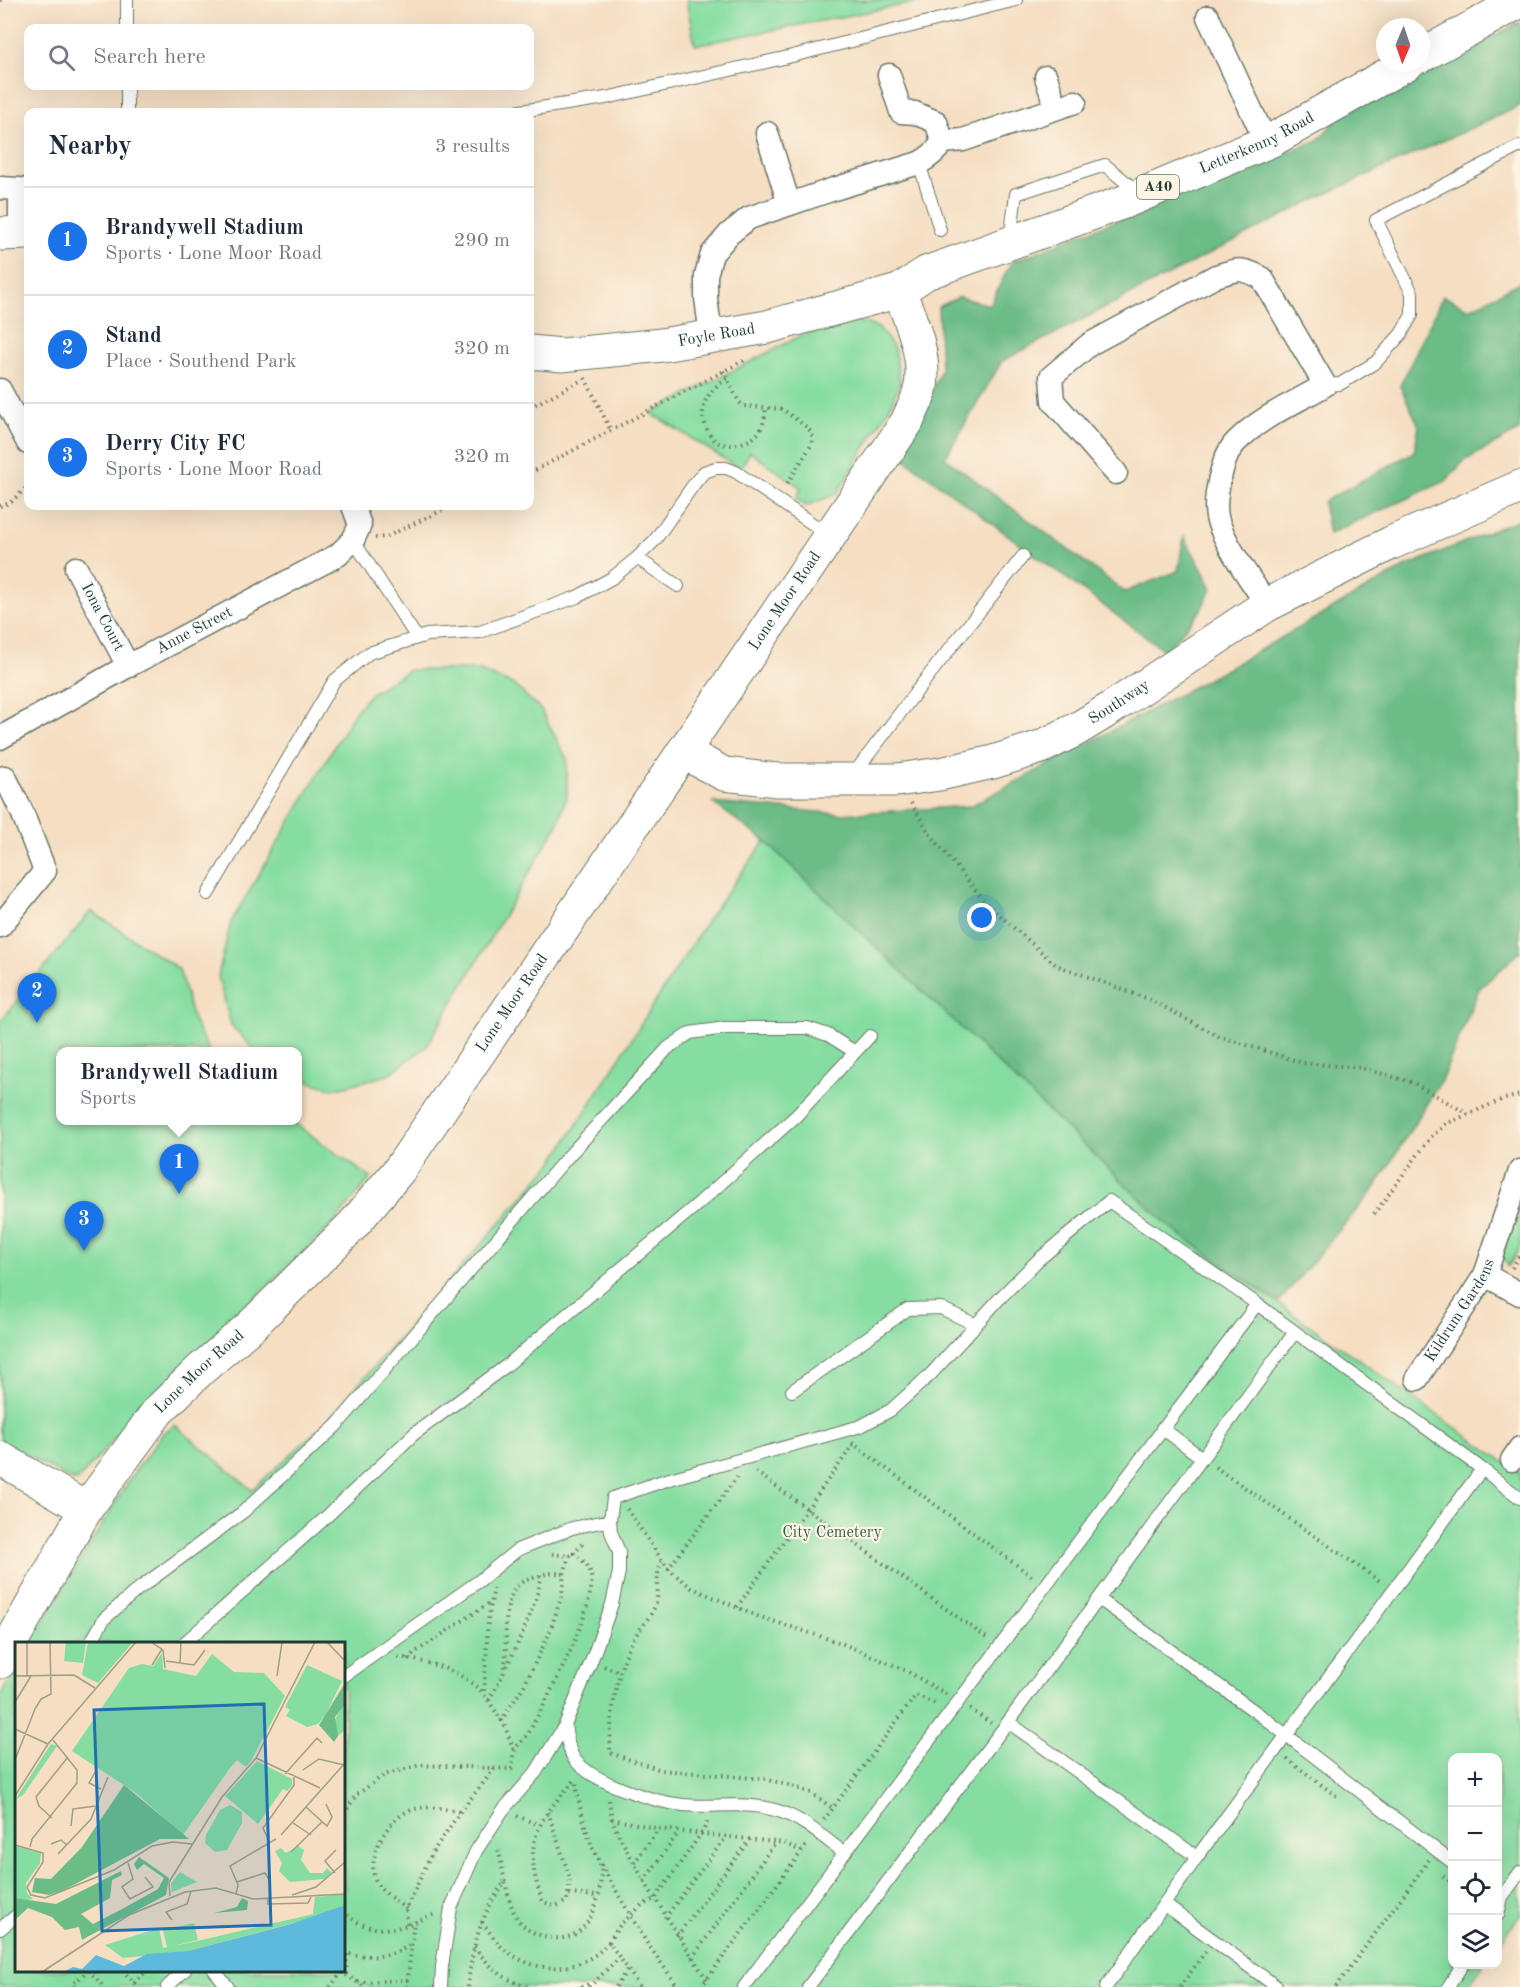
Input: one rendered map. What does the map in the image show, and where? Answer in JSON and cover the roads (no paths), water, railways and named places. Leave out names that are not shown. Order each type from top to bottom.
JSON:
[{"type":"main road","points":[[1430,50],[1504,4]]},
{"type":"main road","name":"Letterkenny Road","points":[[899,291],[926,273],[1141,194],[1266,142],[1393,72]]},
{"type":"main road","name":"Foyle Road","points":[[534,352],[562,356],[579,366],[662,345],[766,327],[899,291]]},
{"type":"main road","name":"Lone Moor Road","points":[[0,1662],[86,1509],[158,1411],[251,1326],[353,1225],[400,1169],[907,422],[920,391],[921,371],[919,351],[899,291]]},
{"type":"main road","name":"Southway","points":[[683,752],[724,774],[777,780],[897,780],[940,774],[993,762],[1041,747],[1110,709],[1267,605],[1391,543],[1520,487]]},
{"type":"main road","points":[[0,1458],[86,1509]]},
{"type":"street","points":[[1209,17],[1266,142]]},
{"type":"street","points":[[889,75],[901,112],[915,113],[936,122],[943,142]]},
{"type":"street","points":[[711,336],[705,275],[712,254],[729,234],[749,218],[919,163],[930,157],[943,142],[963,140],[1066,105],[1046,77]]},
{"type":"street","points":[[767,134],[789,204]]},
{"type":"street","points":[[0,188],[20,189],[16,234]]},
{"type":"street","points":[[1116,473],[1053,401],[1051,377],[1090,344],[1216,276],[1236,270],[1247,270],[1262,278],[1325,385],[1253,427],[1234,444],[1223,461],[1218,485],[1217,519],[1234,553],[1267,605]]},
{"type":"street","points":[[1,392],[24,435]]},
{"type":"street","points":[[353,540],[360,525],[354,510]]},
{"type":"street","name":"Anne Street","points":[[0,738],[128,666],[338,555],[353,540]]},
{"type":"street","name":"Iona Court","points":[[76,568],[128,666]]},
{"type":"street","points":[[0,926],[45,871],[22,812],[5,777]]},
{"type":"street","name":"Kildrum Gardens","points":[[1417,1380],[1485,1275],[1520,1171]]},
{"type":"street","points":[[1485,1275],[1520,1294]]},
{"type":"lane","points":[[127,0],[127,24]]},
{"type":"lane","points":[[534,109],[628,93],[783,58],[1016,0]]},
{"type":"lane","points":[[127,90],[127,108]]},
{"type":"lane","points":[[1325,385],[1340,384],[1376,362],[1401,334],[1412,315],[1412,293],[1376,220],[1520,146]]},
{"type":"lane","points":[[919,163],[940,230]]},
{"type":"lane","points":[[1009,243],[1016,194],[1105,165],[1141,194]]},
{"type":"lane","points":[[208,894],[334,681],[369,653],[427,635],[480,632],[577,597],[603,583],[637,558],[655,540],[704,472],[716,468],[726,468],[736,472],[830,536]]},
{"type":"lane","points":[[353,540],[417,638]]},
{"type":"lane","points":[[853,780],[859,767],[1023,556]]},
{"type":"lane","points":[[637,558],[678,586]]},
{"type":"lane","points":[[91,1642],[104,1619],[137,1590],[243,1512],[337,1425],[564,1161],[668,1048],[690,1033],[726,1028],[807,1028],[828,1035],[855,1052]]},
{"type":"lane","points":[[185,1642],[414,1434],[506,1365],[699,1203],[796,1116],[870,1035]]},
{"type":"lane","points":[[441,1987],[451,1908],[476,1851],[503,1810],[536,1772],[566,1725],[612,1604],[619,1572],[619,1552],[610,1526],[614,1498],[666,1480],[745,1462],[861,1426],[891,1410],[931,1374],[1037,1261],[1109,1201],[1257,1304],[1520,1498]]},
{"type":"lane","points":[[744,1987],[1257,1304]]},
{"type":"lane","points":[[792,1391],[908,1309],[941,1308],[976,1325]]},
{"type":"lane","points":[[808,1987],[1005,1726],[1294,1332]]},
{"type":"lane","points":[[1162,1428],[1202,1458]]},
{"type":"lane","points":[[1106,1987],[1197,1857],[1482,1469]]},
{"type":"lane","points":[[345,1675],[479,1581],[517,1550],[572,1528],[610,1526]]},
{"type":"lane","points":[[1099,1599],[1287,1735],[1451,1861]]},
{"type":"lane","points":[[566,1725],[568,1741],[574,1758],[586,1772],[647,1797],[682,1805],[740,1805],[772,1809],[816,1831],[844,1853]]},
{"type":"lane","points":[[1005,1726],[1197,1857]]},
{"type":"lane","points":[[1502,1894],[1520,1872]]},
{"type":"lane","points":[[1164,1904],[1277,1987]]},
{"type":"lane","points":[[0,1929],[15,1917]]},
{"type":"lane","points":[[1448,1987],[1460,1969]]},
{"type":"lane","points":[[167,1987],[184,1972]]},
{"type":"lane","points":[[215,1972],[228,1987]]},
{"type":"place","name":"Stand","points":[[37,1023]]},
{"type":"place","name":"Brandywell Stadium","points":[[179,1194]]},
{"type":"place","name":"Derry City FC","points":[[84,1251]]},
{"type":"park label","name":"City Cemetery","points":[[832,1533]]}]
